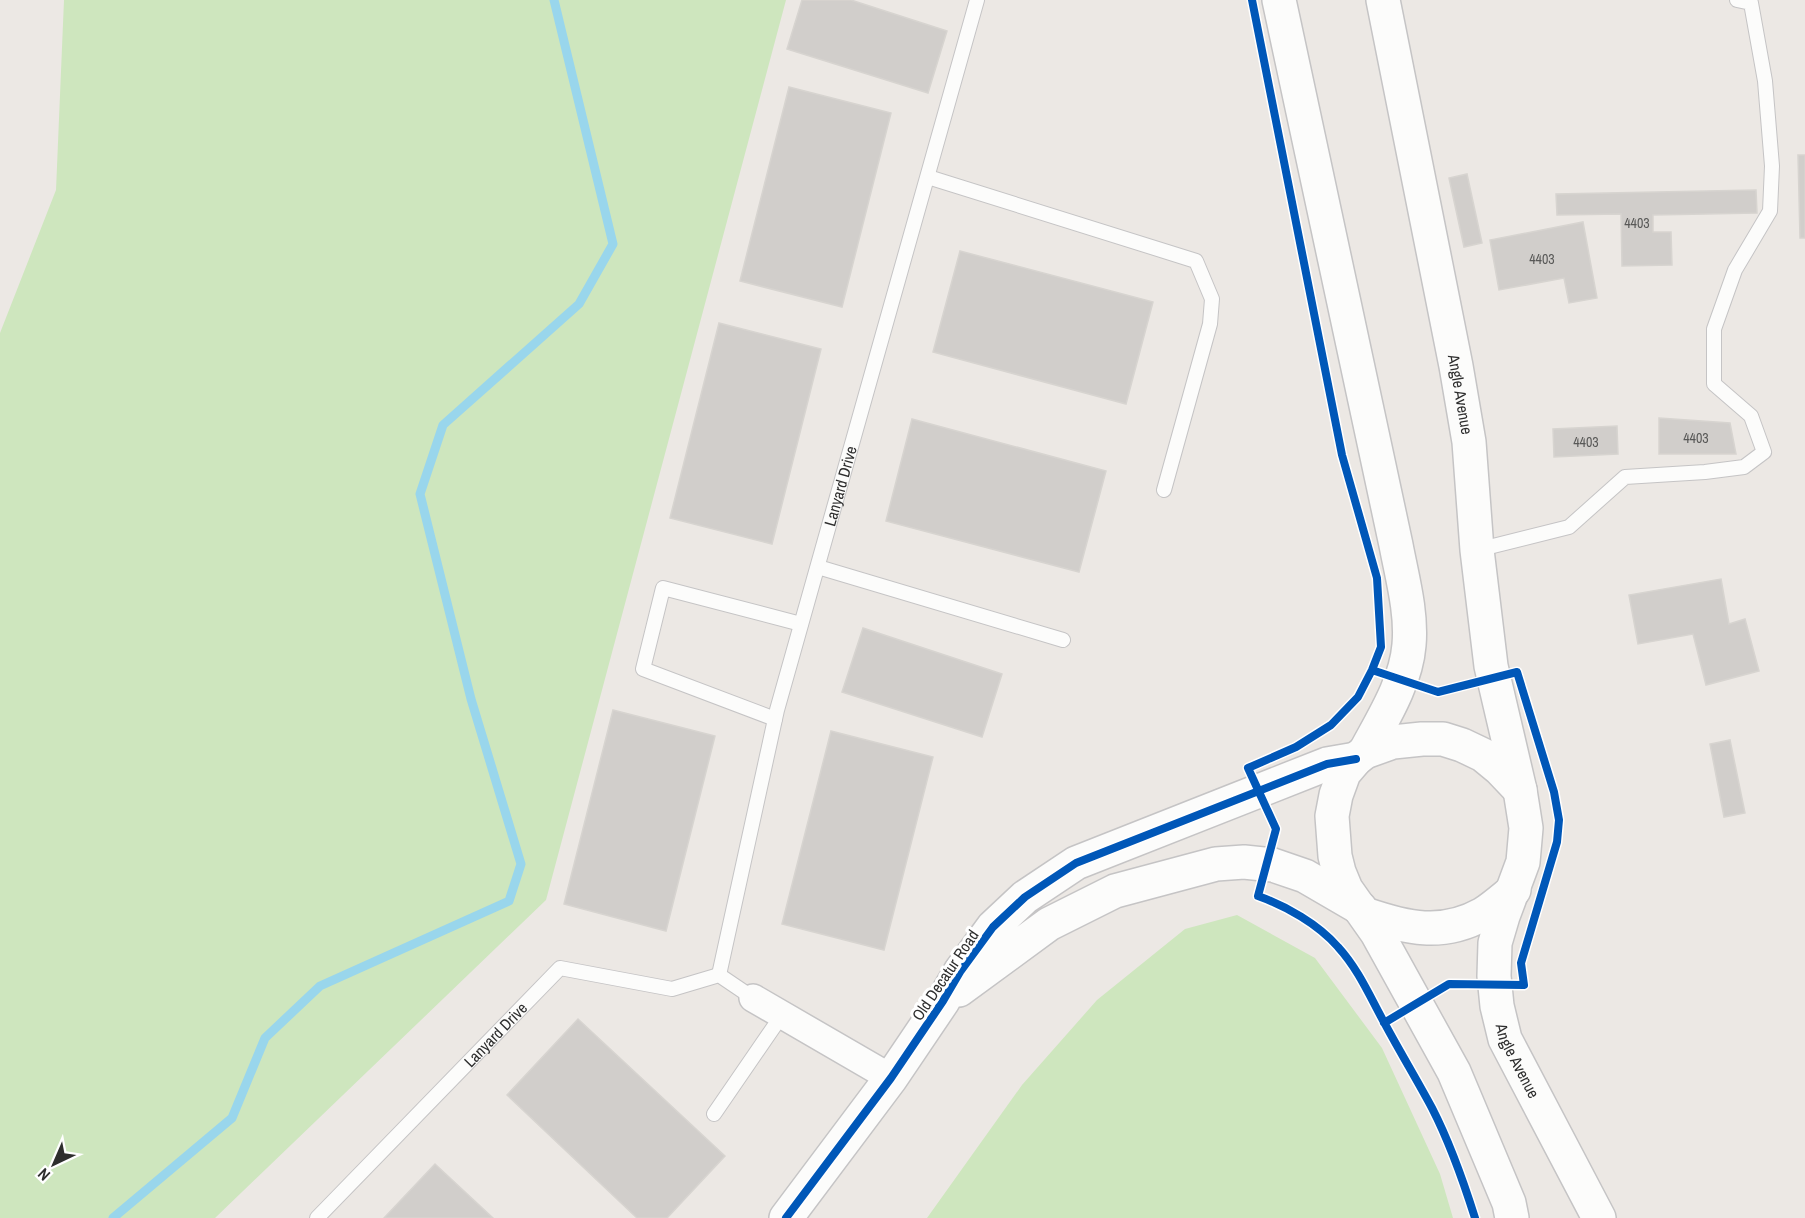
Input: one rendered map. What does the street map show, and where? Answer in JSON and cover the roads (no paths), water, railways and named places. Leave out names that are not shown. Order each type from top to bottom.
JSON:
[{"type":"main road","points":[[1279,0],[1409,616],[1409,646],[1402,675],[1360,755],[1344,773],[1336,795],[1332,816],[1332,836],[1339,872],[1346,889],[1363,911],[1455,1072],[1509,1203],[1512,1218]]},
{"type":"main road","name":"Angle Avenue","points":[[1383,0],[1462,399],[1469,442],[1477,550],[1491,666],[1520,790]]},
{"type":"main road","points":[[1360,755],[1393,742],[1422,739],[1443,739],[1462,745],[1483,755],[1520,790],[1526,828],[1523,862],[1514,891],[1484,913],[1453,927],[1422,929],[1394,924],[1363,911]]},
{"type":"main road","name":"Old Decatur Road","points":[[786,1218],[891,1078],[960,972],[993,927],[1025,897],[1076,863],[1327,764],[1360,755]]},
{"type":"main road","name":"Old Decatur Road","points":[[943,1001],[1049,924],[1115,891],[1216,864],[1244,862],[1273,865],[1305,876],[1363,911]]},
{"type":"main road","name":"Angle Avenue","points":[[1514,891],[1495,943],[1494,976],[1497,1006],[1505,1039],[1599,1218]]},
{"type":"street","points":[[753,998],[891,1078]]},
{"type":"lane","name":"Lanyard Drive","points":[[317,1218],[560,968],[672,989],[719,975],[776,719],[801,624],[977,0]]},
{"type":"lane","points":[[1477,550],[1569,528],[1625,477],[1744,467],[1764,452],[1751,416],[1714,384],[1714,329],[1735,270],[1770,211],[1772,166],[1765,81],[1751,3],[1737,0]]},
{"type":"lane","points":[[928,177],[1196,261],[1212,299],[1210,324],[1164,490]]},
{"type":"lane","points":[[818,567],[1063,640]]},
{"type":"lane","points":[[776,719],[643,669],[663,588],[801,624]]},
{"type":"lane","points":[[719,975],[753,998]]},
{"type":"lane","points":[[714,1114],[782,1015]]},
{"type":"waterway","points":[[113,1218],[232,1118],[265,1038],[320,986],[509,901],[521,864],[471,699],[420,494],[443,425],[579,304],[613,244],[554,0]]}]
